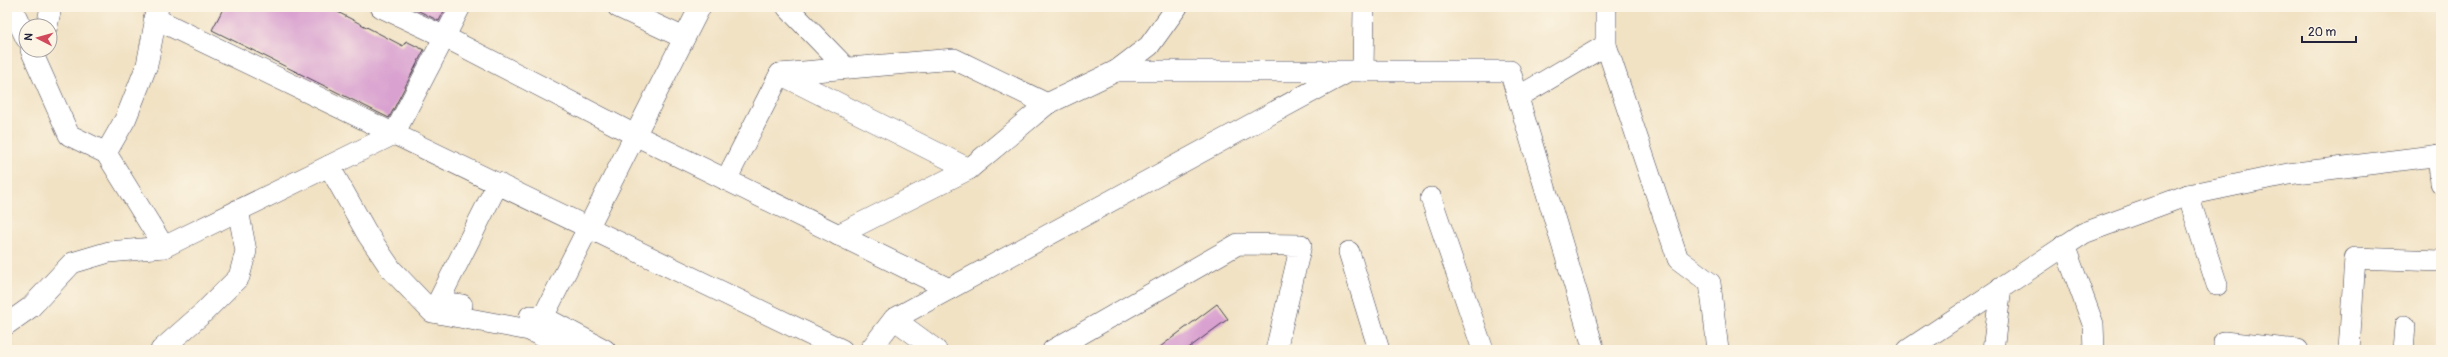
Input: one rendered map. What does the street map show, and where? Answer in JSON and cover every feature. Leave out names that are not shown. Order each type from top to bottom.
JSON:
[{"type":"street","points":[[9,7],[13,10],[18,21]]},
{"type":"street","points":[[49,18],[51,7]]},
{"type":"street","points":[[381,7],[445,37],[635,135],[949,289]]},
{"type":"street","points":[[7,324],[31,307],[72,264],[109,252],[164,247],[394,134],[460,7]]},
{"type":"street","points":[[618,7],[684,38]]},
{"type":"street","points":[[543,317],[700,7]]},
{"type":"street","points":[[787,7],[846,68]]},
{"type":"street","points":[[838,235],[969,169],[1047,104],[1116,71],[1149,46],[1177,7]]},
{"type":"street","points":[[1356,71],[1364,7]]},
{"type":"street","points":[[1606,7],[1606,45],[1678,259],[1710,283],[1718,350]]},
{"type":"street","points":[[106,153],[126,118],[147,65],[156,12],[394,134],[842,350]]},
{"type":"street","points":[[1518,97],[1606,45]]},
{"type":"street","points":[[38,58],[69,135],[106,153],[164,247]]},
{"type":"street","points":[[780,74],[954,59],[1047,104]]},
{"type":"street","points":[[1116,71],[1510,71],[1594,350]]},
{"type":"street","points":[[870,350],[894,319],[1356,71]]},
{"type":"street","points":[[780,74],[969,169]]},
{"type":"street","points":[[726,180],[780,74]]},
{"type":"street","points":[[1918,347],[2001,287],[2084,233],[2188,195],[2288,174],[2440,155],[2441,183]]},
{"type":"street","points":[[329,166],[368,235],[391,269],[432,312],[529,330],[571,350]]},
{"type":"street","points":[[498,183],[438,302],[543,317],[606,350]]},
{"type":"street","points":[[2188,195],[2217,285]]},
{"type":"street","points":[[1431,198],[1483,350]]},
{"type":"street","points":[[161,350],[203,313],[239,277],[246,251],[238,210]]},
{"type":"street","points":[[1053,350],[1238,244],[1302,246],[1276,350]]},
{"type":"street","points":[[2064,245],[2093,324],[2094,350]]},
{"type":"street","points":[[1348,252],[1379,350]]},
{"type":"street","points":[[2349,350],[2355,258],[2441,261]]},
{"type":"street","points":[[1993,350],[2001,287]]},
{"type":"street","points":[[894,319],[936,350]]},
{"type":"street","points":[[2402,350],[2405,326]]},
{"type":"street","points":[[2224,350],[2224,342],[2298,350]]},
{"type":"building","points":[[224,7],[328,7],[403,46],[406,41],[424,50],[389,118],[212,30]]},
{"type":"building","points":[[411,7],[446,7],[439,21]]},
{"type":"building","points":[[1217,304],[1228,319],[1186,350],[1156,350]]}]
